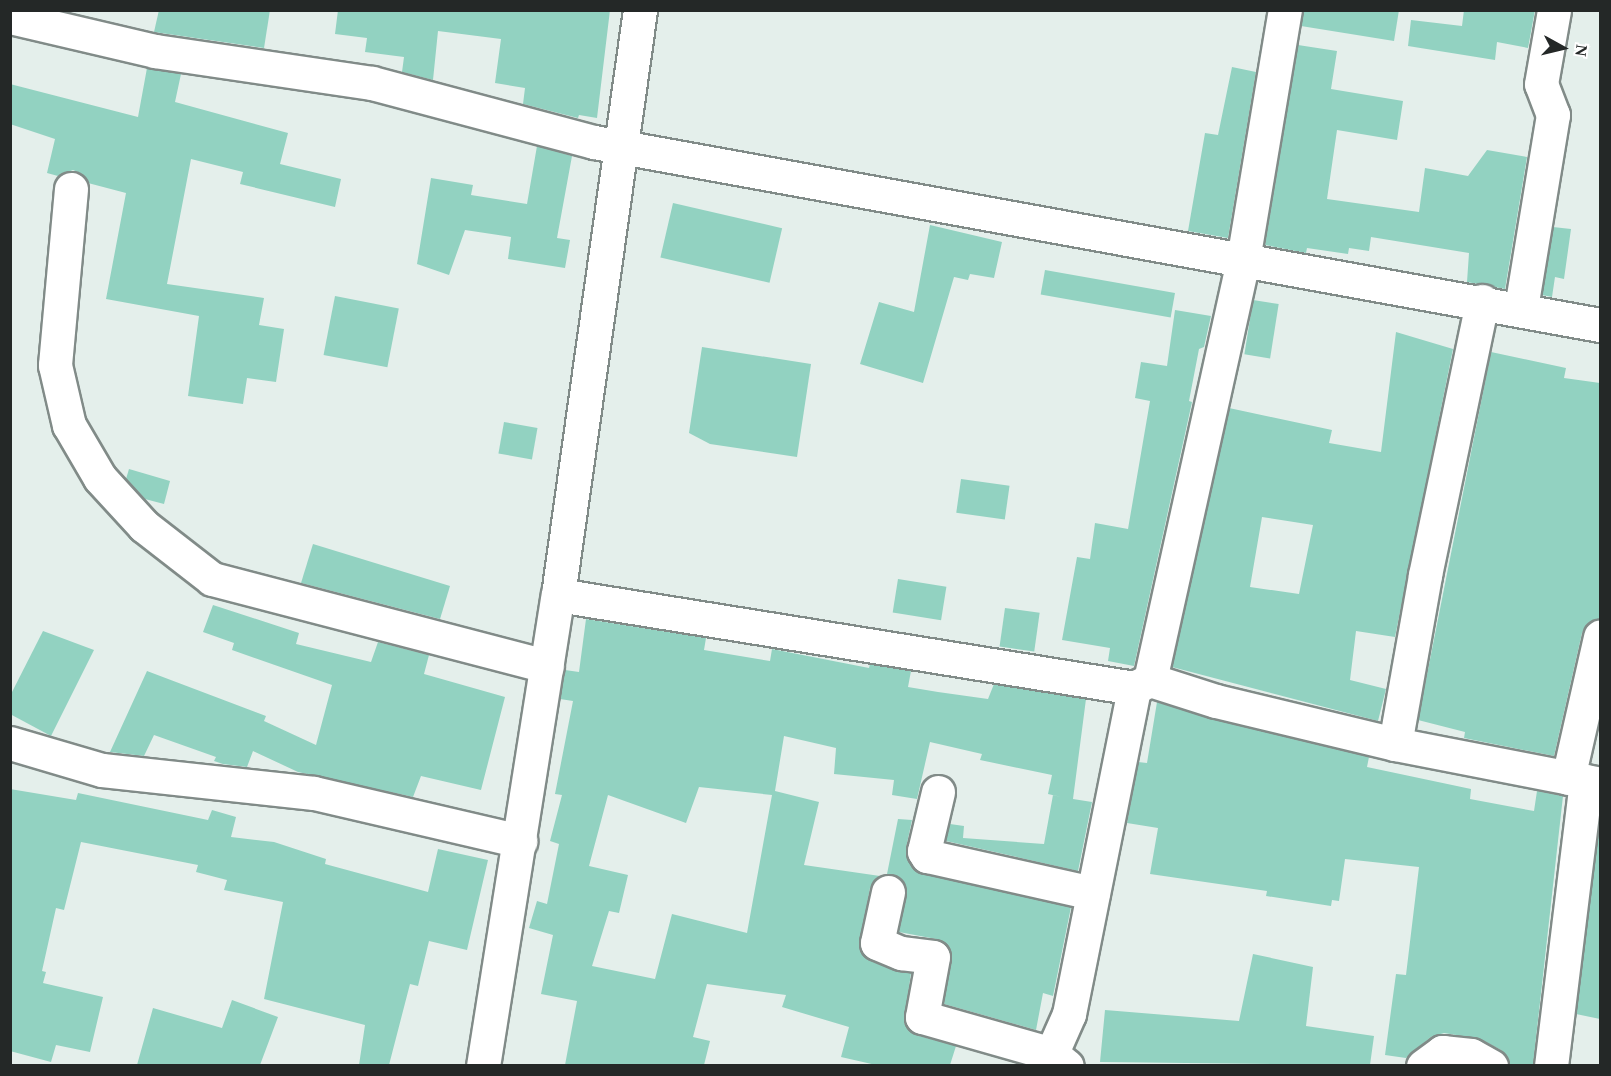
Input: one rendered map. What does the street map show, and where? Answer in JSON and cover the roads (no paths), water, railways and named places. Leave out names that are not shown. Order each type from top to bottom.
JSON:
[{"type":"street","points":[[483,1065],[558,595],[640,10]]},
{"type":"street","points":[[888,892],[877,944],[900,953],[933,957],[922,1017],[1055,1062],[1069,1014],[1093,893],[1243,260],[1285,10]]},
{"type":"street","points":[[1521,308],[1553,115],[1541,84],[1554,10]]},
{"type":"street","points":[[10,17],[154,51],[372,83],[619,147],[1521,308],[1600,325]]},
{"type":"street","points":[[71,189],[55,365],[69,425],[100,478],[144,526],[212,579],[547,666]]},
{"type":"street","points":[[1395,744],[1425,575],[1482,301]]},
{"type":"street","points":[[558,595],[1142,684],[1395,744],[1585,781]]},
{"type":"street","points":[[1551,1065],[1600,637]]},
{"type":"street","points":[[10,743],[102,770],[314,793],[520,841]]},
{"type":"street","points":[[938,792],[924,851],[927,856],[1093,893]]},
{"type":"street","points":[[1423,1065],[1442,1052],[1471,1055],[1491,1065]]}]
